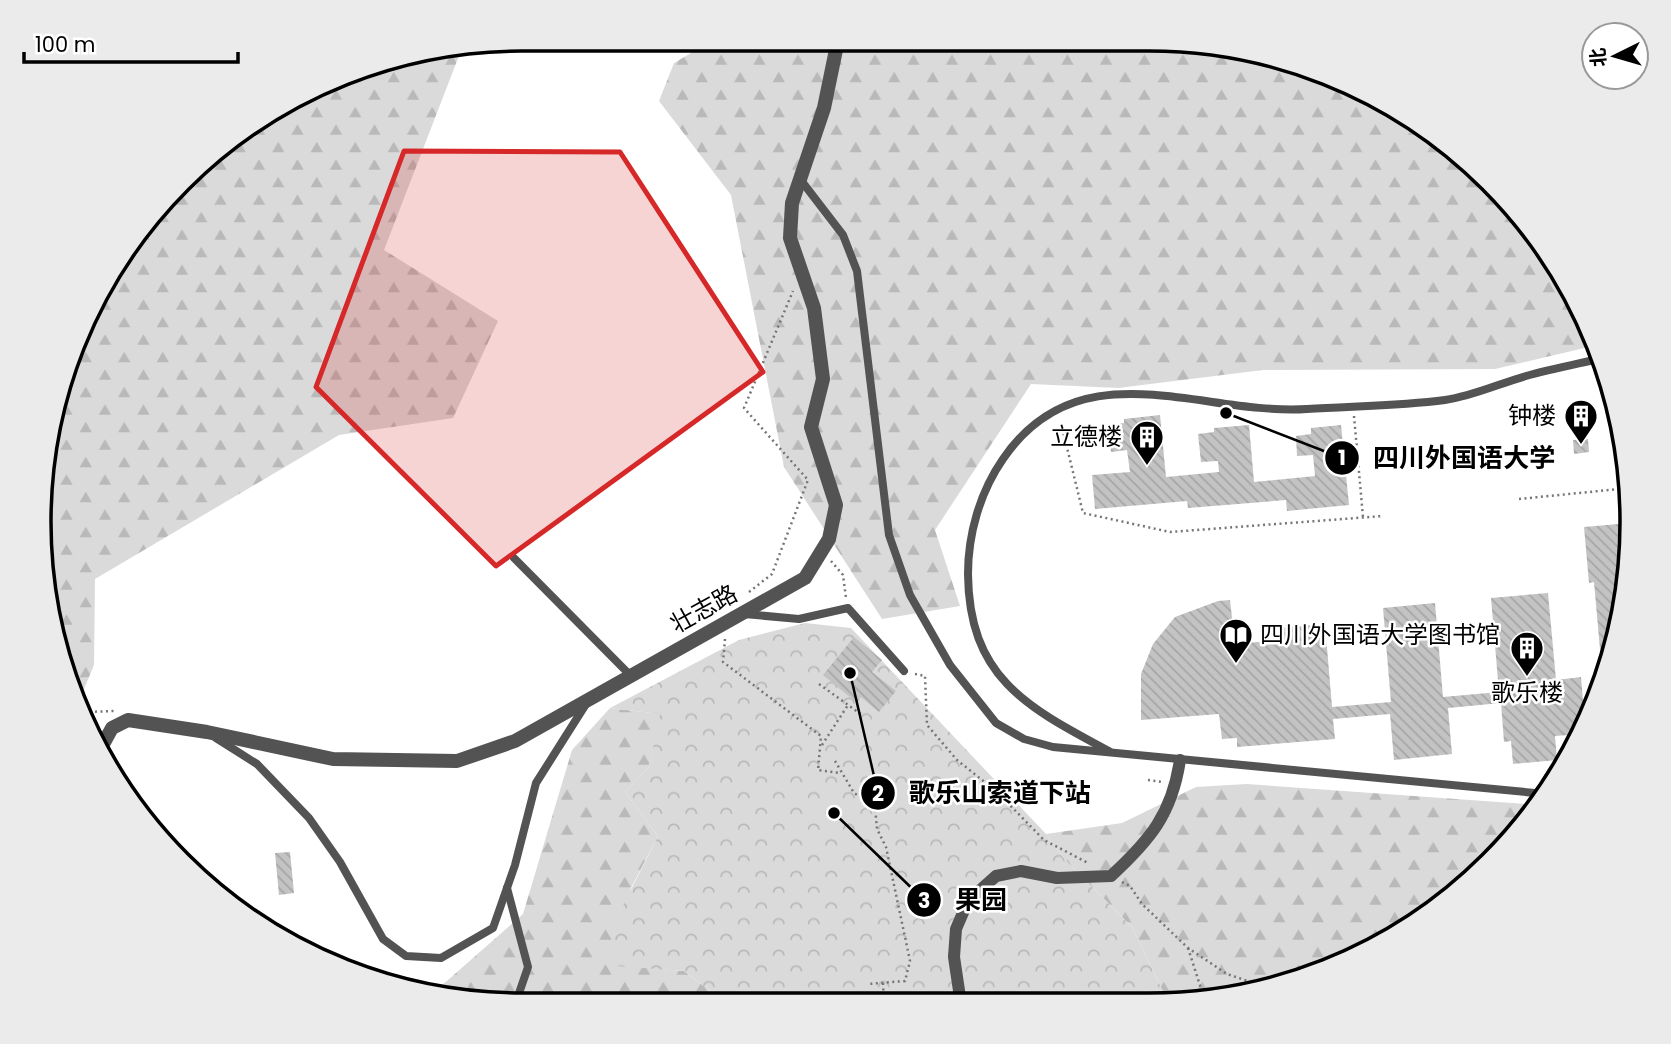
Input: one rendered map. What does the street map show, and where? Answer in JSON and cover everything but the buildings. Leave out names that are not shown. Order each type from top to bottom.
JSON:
[{"type":"street","name":"壮志路","points":[[105,741],[112,728],[128,720],[207,732],[333,759],[457,761],[515,741],[631,676],[741,606],[805,578],[829,538],[836,505],[811,428],[823,379],[814,307],[790,238],[792,203],[824,108],[836,51]]},
{"type":"street","points":[[959,993],[954,957],[956,929],[968,901],[996,876],[1021,871],[1057,878],[1111,876],[1145,845],[1168,808],[1180,760]]},
{"type":"lane","points":[[800,179],[843,235],[857,271],[889,534],[910,595],[950,665],[996,723],[1034,742],[1113,753],[1535,793]]},
{"type":"lane","points":[[1113,753],[1050,719],[1008,688],[992,668],[972,620],[968,554],[983,497],[1013,443],[1034,424],[1057,410],[1093,398],[1143,393],[1289,409],[1463,396],[1525,376],[1591,361]]},
{"type":"lane","points":[[514,558],[631,676]]},
{"type":"lane","points":[[741,606],[799,619],[848,608],[904,671]]},
{"type":"lane","points":[[207,732],[257,764],[309,818],[340,862],[383,939],[406,956],[441,958],[493,928],[536,783],[590,699]]},
{"type":"lane","points":[[507,888],[528,967],[519,993]]},
{"type":"path","points":[[741,606],[772,574],[808,480],[744,408],[792,292],[806,283]]},
{"type":"path","points":[[1353,406],[1363,517]]},
{"type":"path","points":[[1057,410],[1083,513],[1170,532],[1383,516]]},
{"type":"path","points":[[1519,499],[1619,489]]},
{"type":"path","points":[[834,564],[844,575],[848,608]]},
{"type":"path","points":[[727,643],[723,662],[821,736],[818,770],[840,773]]},
{"type":"path","points":[[904,671],[925,676],[927,725],[957,760],[997,792],[1044,840],[1089,864]]},
{"type":"path","points":[[819,684],[862,715]]},
{"type":"path","points":[[820,748],[848,705]]},
{"type":"path","points":[[91,711],[108,709]]},
{"type":"path","points":[[835,761],[854,793],[875,806],[877,830],[887,847],[911,961],[905,981],[868,984]]},
{"type":"path","points":[[1111,876],[1130,886],[1142,904],[1188,948],[1227,974],[1250,982]]},
{"type":"path","points":[[1188,948],[1202,990]]},
{"type":"path","points":[[883,983],[884,993]]},
{"type":"highlighted area","points":[[404,151],[620,152],[763,372],[496,566],[316,387]]},
{"type":"green space","points":[[694,51],[1149,51],[1211,55],[1300,76],[1357,99],[1385,114],[1436,148],[1460,168],[1503,211],[1541,260],[1572,314],[1586,348],[1495,369],[1263,370],[1118,388],[1031,384],[935,530],[960,606],[882,619],[784,467],[731,195],[659,101],[674,63]]},
{"type":"green space","points":[[459,55],[384,250],[498,321],[453,418],[339,435],[95,579],[94,665],[83,691],[67,644],[55,584],[52,491],[67,400],[87,342],[114,286],[148,235],[168,211],[211,168],[260,130],[314,99],[371,76]]},
{"type":"green space","points":[[805,623],[851,628],[1046,834],[1065,860],[1132,927],[1163,993],[713,993],[684,971],[615,966],[611,929],[658,836],[625,792],[649,767],[660,714],[610,708],[739,640]]},
{"type":"green space","points":[[610,708],[661,714],[649,767],[625,792],[658,836],[631,888],[615,965],[684,971],[713,993],[522,993],[441,986],[523,914],[572,750]]},
{"type":"green space","points":[[1247,784],[1527,804],[1482,855],[1436,896],[1411,914],[1357,945],[1271,977],[1211,989],[1163,993],[1132,927],[1065,860],[1046,834],[1122,823],[1196,787]]},
{"type":"place","name":"四川外国语大学","points":[[1226,413]]},
{"type":"place","name":"钟楼","points":[[1581,446]]},
{"type":"place","name":"立德楼","points":[[1147,467]]},
{"type":"place","name":"四川外国语大学图书馆","points":[[1236,665]]},
{"type":"place","name":"歌乐山索道下站","points":[[850,673]]},
{"type":"place","name":"歌乐楼","points":[[1527,678]]},
{"type":"place","name":"果园","points":[[834,813]]}]
